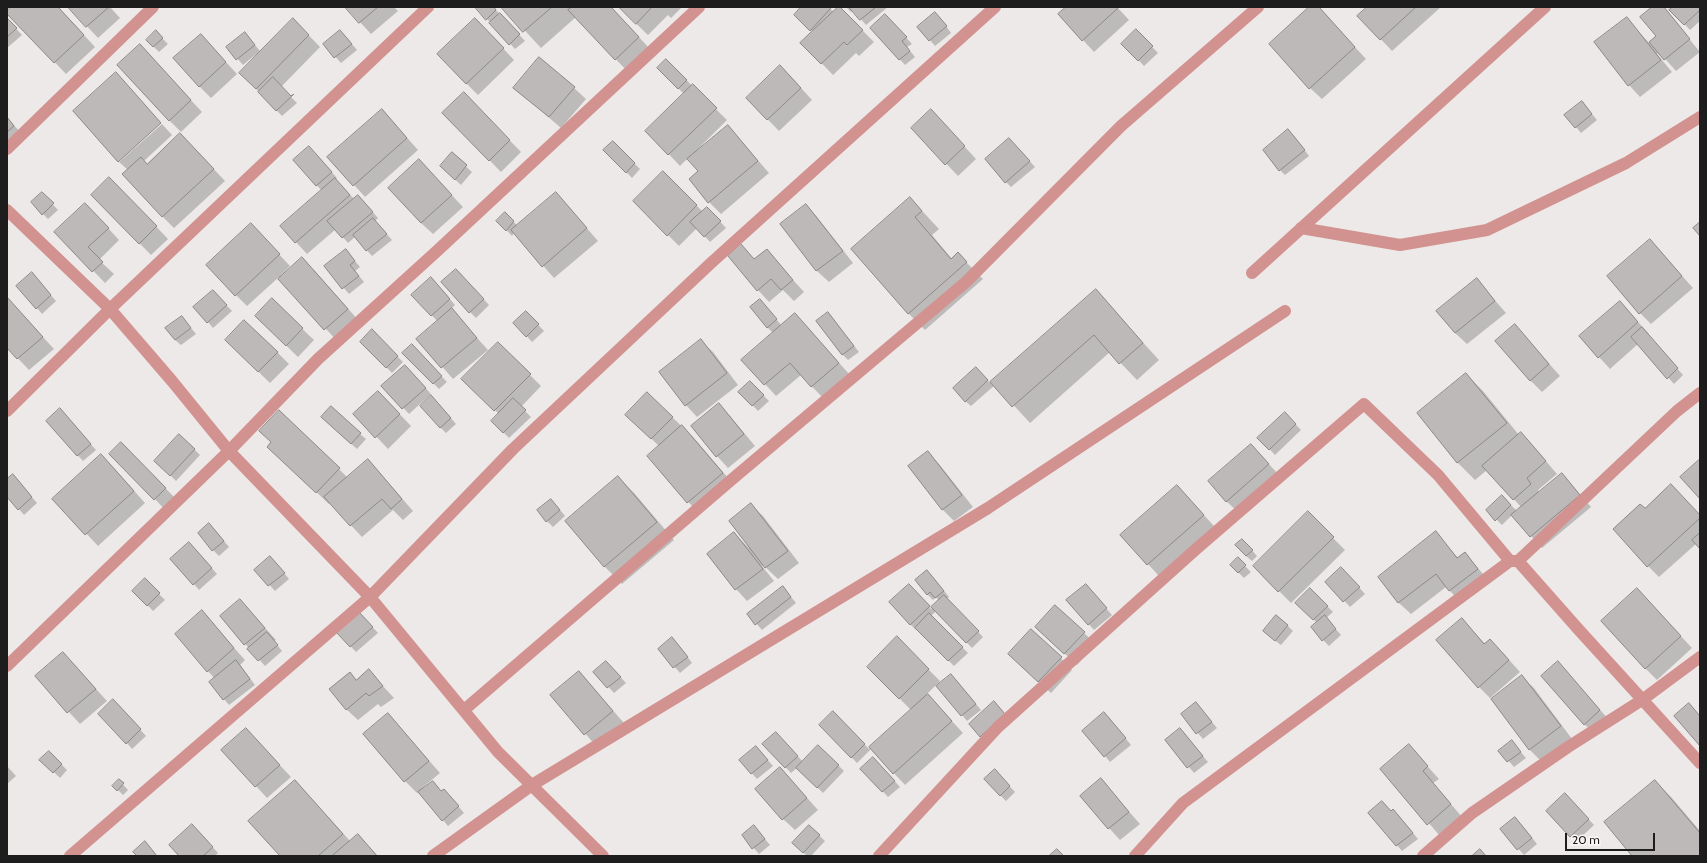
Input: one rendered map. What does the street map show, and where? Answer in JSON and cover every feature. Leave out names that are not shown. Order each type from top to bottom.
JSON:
[{"type":"street","points":[[7,149],[153,7]]},
{"type":"street","points":[[7,411],[110,309],[428,7]]},
{"type":"street","points":[[7,666],[229,451],[318,358],[460,230],[699,7]]},
{"type":"street","points":[[70,856],[370,597],[519,443],[711,263],[995,7]]},
{"type":"street","points":[[464,710],[966,282],[1121,126],[1258,7]]},
{"type":"street","points":[[1252,273],[1545,7]]},
{"type":"street","points":[[1301,228],[1400,245],[1488,230],[1626,163],[1700,117]]},
{"type":"street","points":[[7,210],[110,309],[229,451],[370,597],[498,752],[603,856]]},
{"type":"street","points":[[433,856],[532,785],[988,508],[1285,311]]},
{"type":"street","points":[[1135,856],[1183,803],[1514,561],[1677,411],[1700,393]]},
{"type":"street","points":[[879,856],[998,727],[1195,550],[1364,404],[1438,475],[1514,561],[1700,763]]},
{"type":"street","points":[[1423,856],[1472,813],[1568,747],[1642,700],[1700,657]]},
{"type":"building","points":[[11,7],[58,7],[84,35],[54,63],[7,14],[7,11]]},
{"type":"building","points":[[68,7],[109,7],[86,27]]},
{"type":"building","points":[[345,7],[378,7],[359,23]]},
{"type":"building","points":[[475,7],[494,7],[496,10],[486,20]]},
{"type":"building","points":[[501,7],[552,7],[523,32]]},
{"type":"building","points":[[572,7],[611,7],[639,37],[615,60],[568,10]]},
{"type":"building","points":[[619,7],[652,7],[636,24]]},
{"type":"building","points":[[801,7],[831,8],[810,31],[794,15]]},
{"type":"building","points":[[838,7],[840,7],[863,30],[847,45],[844,42],[821,64],[800,43]]},
{"type":"building","points":[[849,7],[876,7],[860,20]]},
{"type":"building","points":[[1066,7],[1118,8],[1082,41],[1058,14]]},
{"type":"building","points":[[1309,7],[1319,7],[1355,47],[1309,89],[1269,44]]},
{"type":"building","points":[[1367,7],[1416,7],[1380,40],[1357,16]]},
{"type":"building","points":[[1652,7],[1664,7],[1690,39],[1664,60],[1649,42],[1656,36],[1640,17]]},
{"type":"building","points":[[1673,7],[1700,7],[1700,10],[1684,25],[1669,10]]},
{"type":"building","points":[[935,12],[947,26],[929,41],[917,27]]},
{"type":"building","points":[[500,13],[520,34],[509,45],[489,23]]},
{"type":"building","points":[[885,14],[907,37],[902,41],[910,51],[899,60],[870,28]]},
{"type":"building","points":[[1627,17],[1661,60],[1628,86],[1594,42]]},
{"type":"building","points":[[7,18],[17,28],[7,37]]},
{"type":"building","points":[[293,18],[309,35],[256,89],[239,73]]},
{"type":"building","points":[[475,18],[504,48],[466,84],[437,54]]},
{"type":"building","points":[[1136,29],[1153,46],[1138,61],[1121,44]]},
{"type":"building","points":[[156,30],[163,38],[153,47],[146,40]]},
{"type":"building","points":[[340,30],[352,44],[334,58],[323,44]]},
{"type":"building","points":[[245,32],[255,45],[236,60],[226,47]]},
{"type":"building","points":[[201,34],[226,62],[199,87],[173,58]]},
{"type":"building","points":[[140,44],[191,100],[169,121],[117,65]]},
{"type":"building","points":[[539,57],[575,87],[549,117],[513,88]]},
{"type":"building","points":[[666,59],[687,80],[678,89],[657,68]]},
{"type":"building","points":[[780,65],[801,88],[767,120],[746,98]]},
{"type":"building","points":[[116,72],[161,123],[118,162],[73,111]]},
{"type":"building","points":[[273,77],[291,96],[294,94],[276,111],[258,92]]},
{"type":"building","points":[[693,84],[717,108],[668,155],[645,131]]},
{"type":"building","points":[[464,92],[510,140],[489,161],[442,113]]},
{"type":"building","points":[[1582,101],[1592,114],[1575,128],[1564,115]]},
{"type":"building","points":[[382,109],[407,138],[353,186],[327,157]]},
{"type":"building","points":[[931,109],[965,146],[945,165],[911,128]]},
{"type":"building","points":[[7,117],[14,126],[7,132]]},
{"type":"building","points":[[728,125],[758,161],[708,203],[689,179],[698,171],[687,159]]},
{"type":"building","points":[[1288,129],[1305,150],[1279,171],[1263,150]]},
{"type":"building","points":[[180,133],[214,169],[162,217],[122,174],[141,157],[147,164]]},
{"type":"building","points":[[1009,138],[1030,161],[1005,183],[985,159]]},
{"type":"building","points":[[613,141],[635,163],[626,173],[603,150]]},
{"type":"building","points":[[309,146],[332,172],[316,186],[293,160]]},
{"type":"building","points":[[452,152],[467,165],[455,180],[440,166]]},
{"type":"building","points":[[419,159],[452,195],[421,223],[388,188]]},
{"type":"building","points":[[663,171],[697,205],[667,236],[633,201]]},
{"type":"building","points":[[109,177],[157,226],[139,244],[91,195]]},
{"type":"building","points":[[335,178],[350,195],[295,243],[280,226]]},
{"type":"building","points":[[42,192],[54,203],[42,215],[31,202]]},
{"type":"building","points":[[556,192],[587,228],[542,267],[511,230]]},
{"type":"building","points":[[358,195],[373,212],[342,238],[327,221]]},
{"type":"building","points":[[910,197],[922,211],[915,217],[951,259],[958,252],[967,262],[908,314],[851,249]]},
{"type":"building","points":[[85,203],[109,228],[88,247],[103,262],[92,272],[54,232]]},
{"type":"building","points":[[806,204],[843,251],[816,271],[780,224]]},
{"type":"building","points":[[707,207],[721,221],[704,237],[690,222]]},
{"type":"building","points":[[505,212],[514,221],[506,231],[496,221]]},
{"type":"building","points":[[373,218],[387,234],[366,251],[353,235]]},
{"type":"building","points":[[1700,222],[1700,236],[1693,228]]},
{"type":"building","points":[[251,223],[280,254],[235,296],[206,265]]},
{"type":"building","points":[[1650,239],[1682,276],[1639,314],[1607,276]]},
{"type":"building","points":[[741,244],[754,259],[767,249],[793,280],[781,290],[771,279],[757,291],[728,256]]},
{"type":"building","points":[[346,249],[355,261],[350,265],[359,276],[342,289],[324,266]]},
{"type":"building","points":[[302,257],[348,309],[324,330],[278,279]]},
{"type":"building","points":[[456,269],[484,299],[469,313],[441,282]]},
{"type":"building","points":[[32,272],[51,295],[36,309],[16,286]]},
{"type":"building","points":[[431,277],[450,299],[431,316],[411,295]]},
{"type":"building","points":[[1477,278],[1495,301],[1455,333],[1436,311]]},
{"type":"building","points":[[1096,289],[1143,343],[1119,364],[1094,335],[1012,407],[990,382]]},
{"type":"building","points":[[213,290],[227,305],[207,323],[193,307]]},
{"type":"building","points":[[7,297],[43,337],[17,359],[7,348]]},
{"type":"building","points":[[272,298],[303,328],[286,346],[255,316]]},
{"type":"building","points":[[760,299],[777,319],[767,328],[750,307]]},
{"type":"building","points":[[1620,301],[1638,322],[1598,358],[1579,336]]},
{"type":"building","points":[[452,308],[477,338],[441,368],[416,339]]},
{"type":"building","points":[[526,311],[539,324],[526,337],[513,323]]},
{"type":"building","points":[[828,312],[854,346],[842,355],[816,321]]},
{"type":"building","points":[[795,313],[839,363],[811,387],[790,363],[764,385],[741,360]]},
{"type":"building","points":[[182,316],[191,328],[175,340],[165,328]]},
{"type":"building","points":[[244,320],[278,352],[258,372],[225,340]]},
{"type":"building","points":[[1515,324],[1549,364],[1530,381],[1495,341]]},
{"type":"building","points":[[1642,327],[1678,368],[1667,379],[1631,337]]},
{"type":"building","points":[[372,329],[398,356],[386,368],[360,342]]},
{"type":"building","points":[[701,339],[727,373],[685,406],[659,372]]},
{"type":"building","points":[[498,342],[531,374],[494,411],[461,379]]},
{"type":"building","points":[[412,344],[442,376],[433,384],[402,353]]},
{"type":"building","points":[[405,365],[426,388],[402,409],[381,386]]},
{"type":"building","points":[[976,367],[988,380],[965,402],[953,388]]},
{"type":"building","points":[[1466,373],[1507,423],[1457,463],[1417,413]]},
{"type":"building","points":[[750,381],[764,395],[752,406],[738,392]]},
{"type":"building","points":[[378,391],[400,414],[375,438],[353,414]]},
{"type":"building","points":[[647,392],[673,417],[651,439],[625,415]]},
{"type":"building","points":[[431,395],[451,418],[440,428],[420,406]]},
{"type":"building","points":[[513,398],[526,410],[503,433],[491,421]]},
{"type":"building","points":[[719,403],[744,434],[716,457],[691,426]]},
{"type":"building","points":[[331,406],[361,433],[351,444],[321,417]]},
{"type":"building","points":[[60,408],[91,444],[77,456],[46,421]]},
{"type":"building","points":[[279,410],[340,468],[316,493],[267,447],[271,442],[259,431]]},
{"type":"building","points":[[1285,412],[1296,424],[1269,450],[1257,438]]},
{"type":"building","points":[[682,425],[723,473],[687,503],[647,456]]},
{"type":"building","points":[[1521,432],[1546,461],[1527,478],[1531,484],[1513,500],[1482,466]]},
{"type":"building","points":[[179,434],[195,449],[170,476],[154,461]]},
{"type":"building","points":[[121,442],[166,488],[154,500],[109,454]]},
{"type":"building","points":[[1251,444],[1269,464],[1226,502],[1208,481]]},
{"type":"building","points":[[928,451],[962,495],[942,510],[908,466]]},
{"type":"building","points":[[101,454],[134,491],[85,535],[52,499]]},
{"type":"building","points":[[368,459],[402,499],[391,509],[382,499],[350,526],[324,497]]},
{"type":"building","points":[[1700,459],[1700,499],[1680,477]]},
{"type":"building","points":[[1562,473],[1580,495],[1530,537],[1511,515]]},
{"type":"building","points":[[13,474],[32,497],[18,510],[7,497],[7,479]]},
{"type":"building","points":[[618,476],[657,522],[604,567],[565,521]]},
{"type":"building","points":[[1671,484],[1700,515],[1700,518],[1647,567],[1613,529],[1640,504],[1645,508]]},
{"type":"building","points":[[1177,485],[1204,515],[1147,565],[1120,535]]},
{"type":"building","points":[[1502,495],[1511,505],[1495,521],[1486,510]]},
{"type":"building","points":[[551,499],[560,510],[546,522],[537,510]]},
{"type":"building","points":[[751,503],[788,551],[765,568],[729,521]]},
{"type":"building","points":[[1308,511],[1334,537],[1278,592],[1253,566]]},
{"type":"building","points":[[209,523],[224,541],[212,551],[198,533]]},
{"type":"building","points":[[1436,531],[1457,558],[1465,552],[1478,569],[1449,591],[1436,574],[1398,603],[1378,577]]},
{"type":"building","points":[[734,532],[763,569],[735,590],[707,554]]},
{"type":"building","points":[[1700,533],[1700,549],[1692,540]]},
{"type":"building","points":[[1242,539],[1253,550],[1246,556],[1235,545]]},
{"type":"building","points":[[189,542],[212,568],[193,585],[170,559]]},
{"type":"building","points":[[270,556],[285,573],[268,586],[254,570]]},
{"type":"building","points":[[1238,557],[1246,565],[1238,573],[1230,565]]},
{"type":"building","points":[[1341,567],[1360,587],[1343,602],[1325,582]]},
{"type":"building","points":[[927,570],[944,591],[935,598],[930,592],[927,595],[915,580]]},
{"type":"building","points":[[145,578],[160,593],[147,606],[132,591]]},
{"type":"building","points":[[909,584],[930,606],[910,625],[889,602]]},
{"type":"building","points":[[1086,584],[1107,608],[1088,625],[1066,600]]},
{"type":"building","points":[[783,586],[791,597],[755,625],[747,614]]},
{"type":"building","points":[[1310,588],[1328,606],[1313,620],[1295,603]]},
{"type":"building","points":[[1637,588],[1681,636],[1645,669],[1601,621]]},
{"type":"building","points":[[944,595],[979,631],[966,643],[931,607]]},
{"type":"building","points":[[240,599],[265,628],[244,645],[220,616]]},
{"type":"building","points":[[1055,605],[1085,632],[1064,654],[1035,627]]},
{"type":"building","points":[[202,610],[234,648],[207,672],[175,634]]},
{"type":"building","points":[[359,612],[373,627],[350,647],[336,632]]},
{"type":"building","points":[[929,613],[963,647],[948,661],[915,628]]},
{"type":"building","points":[[1276,615],[1288,625],[1275,641],[1263,631]]},
{"type":"building","points":[[1325,615],[1336,629],[1322,641],[1311,627]]},
{"type":"building","points":[[1462,618],[1484,644],[1490,639],[1509,660],[1478,688],[1436,640]]},
{"type":"building","points":[[1031,629],[1062,657],[1038,682],[1008,654]]},
{"type":"building","points":[[267,632],[278,645],[258,661],[247,649]]},
{"type":"building","points":[[897,636],[929,669],[899,699],[867,667]]},
{"type":"building","points":[[672,637],[688,657],[673,668],[658,649]]},
{"type":"building","points":[[63,652],[96,689],[67,713],[35,676]]},
{"type":"building","points":[[236,660],[250,679],[223,700],[209,682]]},
{"type":"building","points":[[606,661],[621,677],[607,688],[593,672]]},
{"type":"building","points":[[1558,661],[1600,710],[1584,725],[1541,676]]},
{"type":"building","points":[[369,669],[383,686],[369,696],[366,693],[346,710],[329,689],[350,672],[356,680]]},
{"type":"building","points":[[579,671],[613,711],[584,735],[550,695]]},
{"type":"building","points":[[951,674],[976,704],[961,716],[936,686]]},
{"type":"building","points":[[1522,675],[1561,726],[1529,750],[1491,699]]},
{"type":"building","points":[[928,694],[952,721],[893,774],[869,747]]},
{"type":"building","points":[[113,699],[141,729],[126,744],[98,714]]},
{"type":"building","points":[[994,701],[1005,714],[980,737],[969,724]]},
{"type":"building","points":[[1196,702],[1212,722],[1196,734],[1181,714]]},
{"type":"building","points":[[1689,703],[1700,716],[1700,746],[1674,716]]},
{"type":"building","points":[[833,711],[865,744],[851,758],[819,725]]},
{"type":"building","points":[[1104,712],[1126,738],[1104,757],[1082,731]]},
{"type":"building","points":[[388,713],[429,761],[404,782],[363,734]]},
{"type":"building","points":[[246,728],[280,765],[255,787],[221,750]]},
{"type":"building","points":[[1180,728],[1203,756],[1187,768],[1165,740]]},
{"type":"building","points":[[776,732],[798,756],[785,768],[762,744]]},
{"type":"building","points":[[1512,740],[1521,752],[1507,762],[1498,751]]},
{"type":"building","points":[[1409,744],[1428,766],[1423,771],[1451,804],[1427,825],[1380,769]]},
{"type":"building","points":[[818,745],[839,765],[817,788],[796,768]]},
{"type":"building","points":[[756,746],[768,760],[751,774],[739,760]]},
{"type":"building","points":[[49,751],[62,764],[53,773],[39,760]]},
{"type":"building","points":[[873,757],[895,781],[882,792],[860,769]]},
{"type":"building","points":[[780,767],[807,798],[782,820],[755,789]]},
{"type":"building","points":[[995,769],[1010,786],[1000,796],[984,779]]},
{"type":"building","points":[[1101,778],[1129,812],[1108,829],[1080,796]]},
{"type":"building","points":[[119,779],[124,783],[117,791],[112,786]]},
{"type":"building","points":[[295,780],[343,834],[318,856],[280,856],[248,821]]},
{"type":"building","points":[[1655,780],[1700,833],[1700,856],[1632,856],[1604,822]]},
{"type":"building","points":[[433,781],[441,791],[444,789],[459,806],[442,821],[418,792]]},
{"type":"building","points":[[1565,793],[1589,819],[1570,837],[1546,811]]},
{"type":"building","points":[[1382,801],[1391,811],[1393,809],[1413,833],[1396,846],[1368,813]]},
{"type":"building","points":[[1515,817],[1532,838],[1517,850],[1500,829]]},
{"type":"building","points":[[192,824],[213,847],[203,856],[179,856],[169,845]]},
{"type":"building","points":[[754,825],[765,839],[752,849],[742,835]]},
{"type":"building","points":[[809,825],[820,835],[803,853],[792,843]]},
{"type":"building","points":[[358,834],[377,856],[332,856]]},
{"type":"building","points":[[145,841],[157,856],[137,856],[133,852]]},
{"type":"building","points":[[1057,849],[1064,856],[1049,856]]},
{"type":"building","points":[[1480,849],[1486,856],[1472,856]]}]
